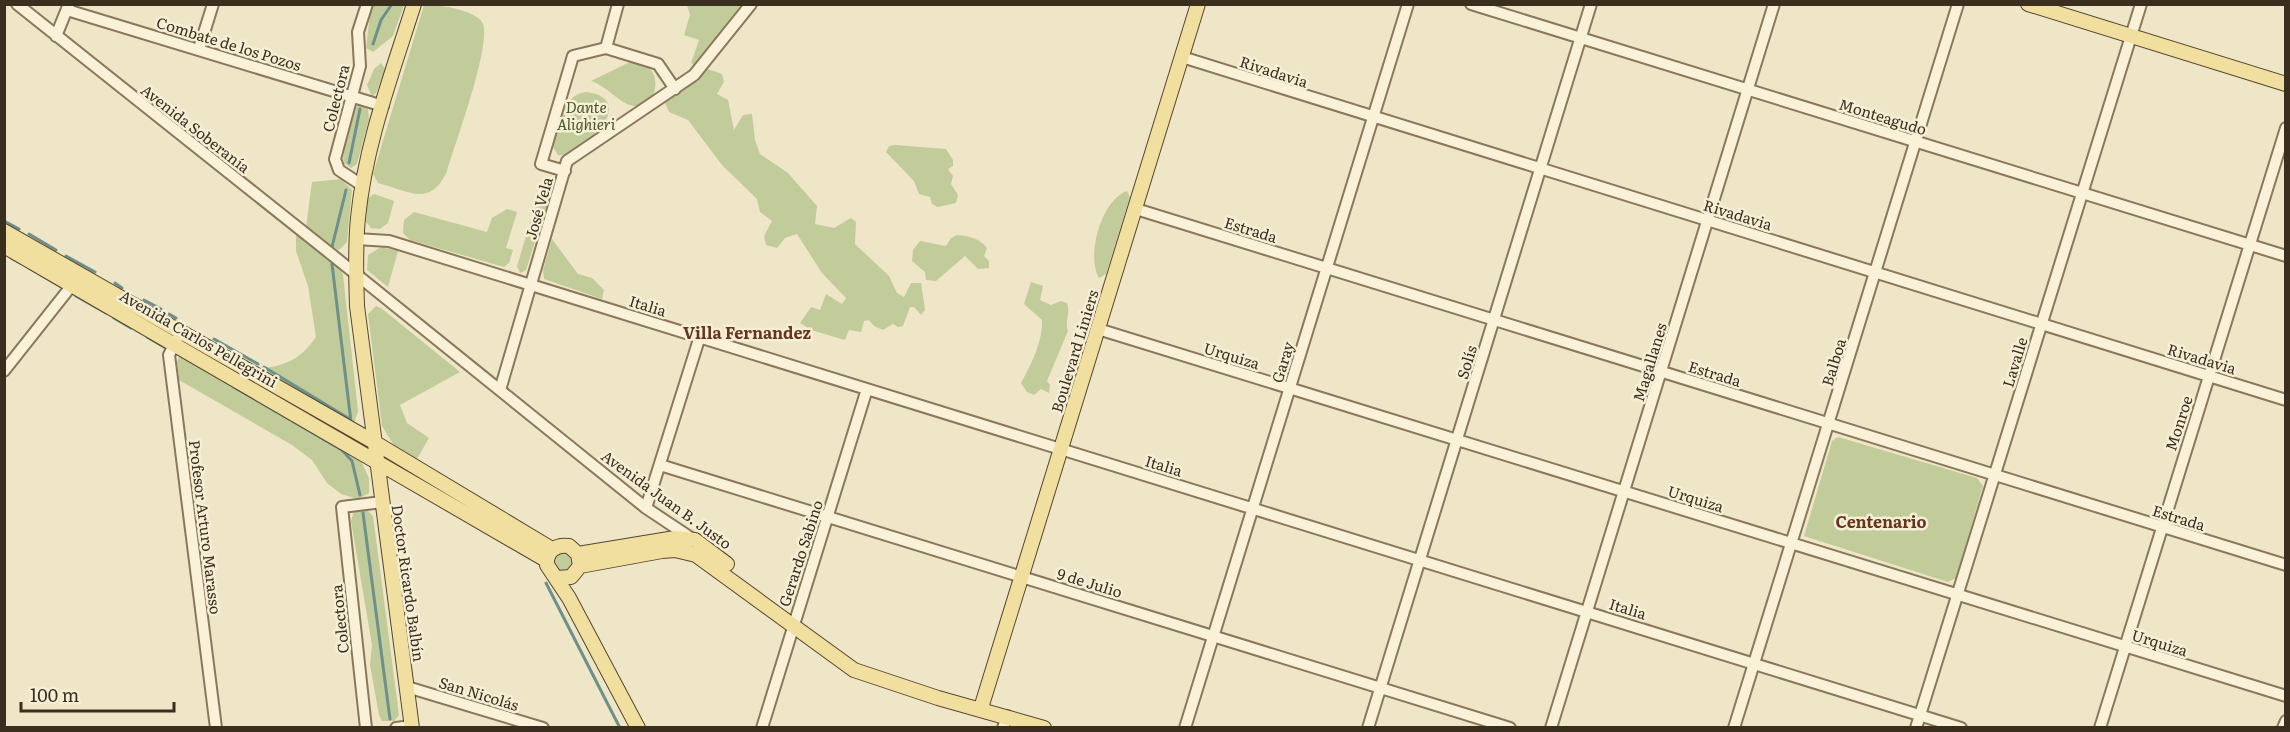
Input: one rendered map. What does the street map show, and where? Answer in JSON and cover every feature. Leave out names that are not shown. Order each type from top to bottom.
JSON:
[{"type":"main road","name":"Doctor Ricardo Balbín","points":[[412,727],[357,306],[356,239],[363,186],[383,106],[414,4]]},
{"type":"main road","name":"Boulevard Liniers","points":[[981,708],[1198,4]]},
{"type":"main road","points":[[2028,4],[2286,84]]},
{"type":"main road","name":"Avenida Carlos Pellegrini","points":[[4,231],[76,280]]},
{"type":"main road","name":"Avenida Carlos Pellegrini","points":[[4,246],[76,280],[374,442],[549,554]]},
{"type":"main road","name":"Avenida Carlos Pellegrini","points":[[178,337],[376,460],[549,554]]},
{"type":"main road","points":[[638,728],[569,598],[571,568],[569,546],[557,546],[549,554],[549,570],[571,568],[658,540],[695,540]]},
{"type":"main road","name":"Avenida Juan B. Justo","points":[[695,540],[794,621]]},
{"type":"main road","name":"Avenida Juan B. Justo","points":[[571,568],[675,550],[686,552],[707,561],[857,664],[981,708],[1005,722],[1044,728]]},
{"type":"street","name":"Avenida Soberanía","points":[[16,4],[356,275]]},
{"type":"street","points":[[199,49],[213,4]]},
{"type":"street","name":"Colectora","points":[[363,186],[339,170],[335,159],[360,66],[358,32],[367,4]]},
{"type":"street","points":[[618,4],[606,48],[658,64],[675,89]]},
{"type":"street","points":[[565,171],[567,161],[675,89],[707,60],[751,4]]},
{"type":"street","name":"Garay","points":[[1185,728],[1408,4]]},
{"type":"street","name":"Monteagudo","points":[[1471,4],[2286,256]]},
{"type":"street","name":"Solís","points":[[1368,728],[1591,4]]},
{"type":"street","name":"Magallanes","points":[[1551,728],[1774,4]]},
{"type":"street","name":"Balboa","points":[[1734,728],[1958,4]]},
{"type":"street","name":"Lavalle","points":[[1916,728],[2141,4]]},
{"type":"street","points":[[56,36],[68,7]]},
{"type":"street","name":"Combate de los Pozos","points":[[68,7],[383,106]]},
{"type":"street","name":"José Vela","points":[[500,390],[565,171],[541,164],[573,56],[606,48]]},
{"type":"street","name":"Rivadavia","points":[[1182,57],[2286,400]]},
{"type":"street","name":"Monroe","points":[[2100,728],[2286,128]]},
{"type":"street","name":"Estrada","points":[[1136,209],[2286,565]]},
{"type":"street","name":"Italia","points":[[356,239],[389,241],[1961,728]]},
{"type":"street","name":"Avenida Juan B. Justo","points":[[356,275],[646,508],[695,540]]},
{"type":"street","points":[[4,370],[76,280]]},
{"type":"street","name":"Urquiza","points":[[1098,329],[2286,696]]},
{"type":"street","points":[[646,508],[700,336]]},
{"type":"street","name":"Profesor Arturo Marasso","points":[[178,337],[170,355],[216,728]]},
{"type":"street","name":"Gerardo Sabino","points":[[762,728],[867,389]]},
{"type":"street","name":"9 de Julio","points":[[660,465],[1510,728]]},
{"type":"street","name":"Colectora","points":[[366,728],[342,507],[382,501]]},
{"type":"street","name":"San Nicolás","points":[[407,687],[543,728]]},
{"type":"street","points":[[2283,728],[2286,721]]},
{"type":"street","points":[[396,728],[412,727]]},
{"type":"green space","points":[[371,5],[404,5],[393,36],[373,52],[366,48]]},
{"type":"green space","points":[[424,5],[448,7],[474,15],[483,24],[484,36],[477,74],[447,171],[434,190],[418,194],[378,183],[373,174]]},
{"type":"green space","points":[[687,5],[744,5],[696,65],[691,63],[699,40],[684,35],[690,15]]},
{"type":"green space","points":[[632,61],[648,67],[655,80],[654,93],[646,102],[638,106],[623,102],[591,81]]},
{"type":"green space","points":[[381,63],[385,69],[376,93],[372,97],[367,85],[374,69]]},
{"type":"green space","points":[[705,68],[722,74],[724,82],[717,94],[728,100],[734,130],[743,115],[752,114],[755,140],[760,154],[788,173],[817,206],[815,224],[834,228],[851,218],[856,222],[855,244],[889,276],[897,293],[904,297],[911,283],[921,283],[925,310],[921,315],[914,307],[910,307],[903,326],[898,327],[893,324],[883,330],[874,326],[869,320],[864,321],[861,332],[849,330],[845,340],[811,330],[800,323],[811,307],[820,310],[826,294],[842,304],[846,298],[822,273],[797,234],[785,238],[777,248],[766,245],[764,236],[772,221],[760,212],[757,199],[722,165],[688,120],[669,112],[665,103],[692,80],[698,82],[699,75]]},
{"type":"green space","name":"Dante Alighieri","points":[[586,92],[602,97],[608,105],[608,116],[602,127],[581,148],[569,154],[558,155],[553,147],[562,113],[571,99]]},
{"type":"green space","points":[[358,105],[368,109],[369,119],[357,164],[351,168],[344,163],[343,156]]},
{"type":"green space","points":[[889,146],[946,149],[953,160],[953,166],[948,169],[953,176],[951,184],[958,195],[956,203],[938,207],[932,204],[930,197],[919,194],[914,181],[886,152]]},
{"type":"green space","points":[[341,179],[352,190],[347,242],[339,250],[322,242],[306,227],[312,182]]},
{"type":"green space","points":[[545,189],[548,201],[526,270],[520,273],[517,266],[540,190]]},
{"type":"green space","points":[[1127,191],[1130,197],[1106,274],[1099,278],[1094,256],[1098,230],[1110,205],[1118,196]]},
{"type":"green space","points":[[374,194],[394,201],[388,223],[380,229],[371,228],[366,222],[368,198]]},
{"type":"green space","points":[[507,209],[517,212],[506,248],[513,250],[509,263],[504,267],[410,240],[403,233],[404,220],[414,212],[487,232],[492,218]]},
{"type":"green space","points":[[296,233],[338,266],[343,275],[358,411],[354,423],[262,372],[264,368],[281,365],[294,359],[316,337],[308,286],[296,251]]},
{"type":"green space","points":[[957,235],[974,238],[987,248],[984,256],[989,261],[989,268],[978,269],[965,256],[936,281],[926,280],[925,272],[912,261],[913,250],[920,241],[946,246],[951,238]]},
{"type":"green space","points":[[552,239],[578,274],[592,278],[604,290],[602,299],[544,279],[543,270]]},
{"type":"green space","points":[[381,247],[398,251],[388,287],[367,270],[368,255]]},
{"type":"green space","points":[[1031,282],[1043,286],[1040,300],[1051,305],[1061,301],[1067,303],[1068,310],[1068,331],[1047,381],[1050,385],[1049,393],[1041,389],[1034,395],[1027,392],[1021,383],[1036,353],[1042,328],[1042,320],[1024,304]]},
{"type":"green space","points":[[376,306],[460,372],[400,405],[407,423],[429,438],[417,459],[393,444],[382,426],[368,314]]},
{"type":"green space","points":[[181,355],[360,459],[369,478],[369,493],[358,499],[341,494],[327,483],[312,460],[292,445],[179,380],[177,361]]},
{"type":"green space","points":[[1838,437],[1977,478],[1983,486],[1956,578],[1948,582],[1804,536],[1832,441]]},
{"type":"green space","points":[[360,507],[365,508],[373,516],[399,715],[394,721],[382,721],[379,715],[370,665],[372,645],[351,521],[354,511]]},
{"type":"green space","points":[[563,551],[570,554],[573,561],[570,568],[563,571],[556,568],[553,561],[556,554]]},
{"type":"waterway","points":[[373,44],[381,20],[392,4]]},
{"type":"waterway","points":[[349,163],[360,109]]},
{"type":"waterway","points":[[332,247],[346,190]]},
{"type":"waterway","points":[[6,222],[19,229]]},
{"type":"waterway","points":[[29,234],[56,250]]},
{"type":"waterway","points":[[66,256],[95,272]]},
{"type":"waterway","points":[[11,258],[20,263]]},
{"type":"waterway","points":[[332,264],[351,422]]},
{"type":"waterway","points":[[29,268],[63,288]]},
{"type":"waterway","points":[[115,283],[122,288]]},
{"type":"waterway","points":[[76,296],[106,313]]},
{"type":"waterway","points":[[144,300],[161,309]]},
{"type":"waterway","points":[[169,314],[176,318]]},
{"type":"waterway","points":[[114,318],[131,328]]},
{"type":"waterway","points":[[147,337],[164,347]]},
{"type":"waterway","points":[[214,339],[258,364]]},
{"type":"waterway","points":[[264,367],[348,418]]},
{"type":"waterway","points":[[234,387],[342,450],[352,461],[360,495]]},
{"type":"waterway","points":[[363,513],[390,719]]},
{"type":"waterway","points":[[546,583],[620,728]]},
{"type":"district","name":"Villa Fernandez","points":[[747,332]]},
{"type":"district","name":"Centenario","points":[[1881,521]]}]
